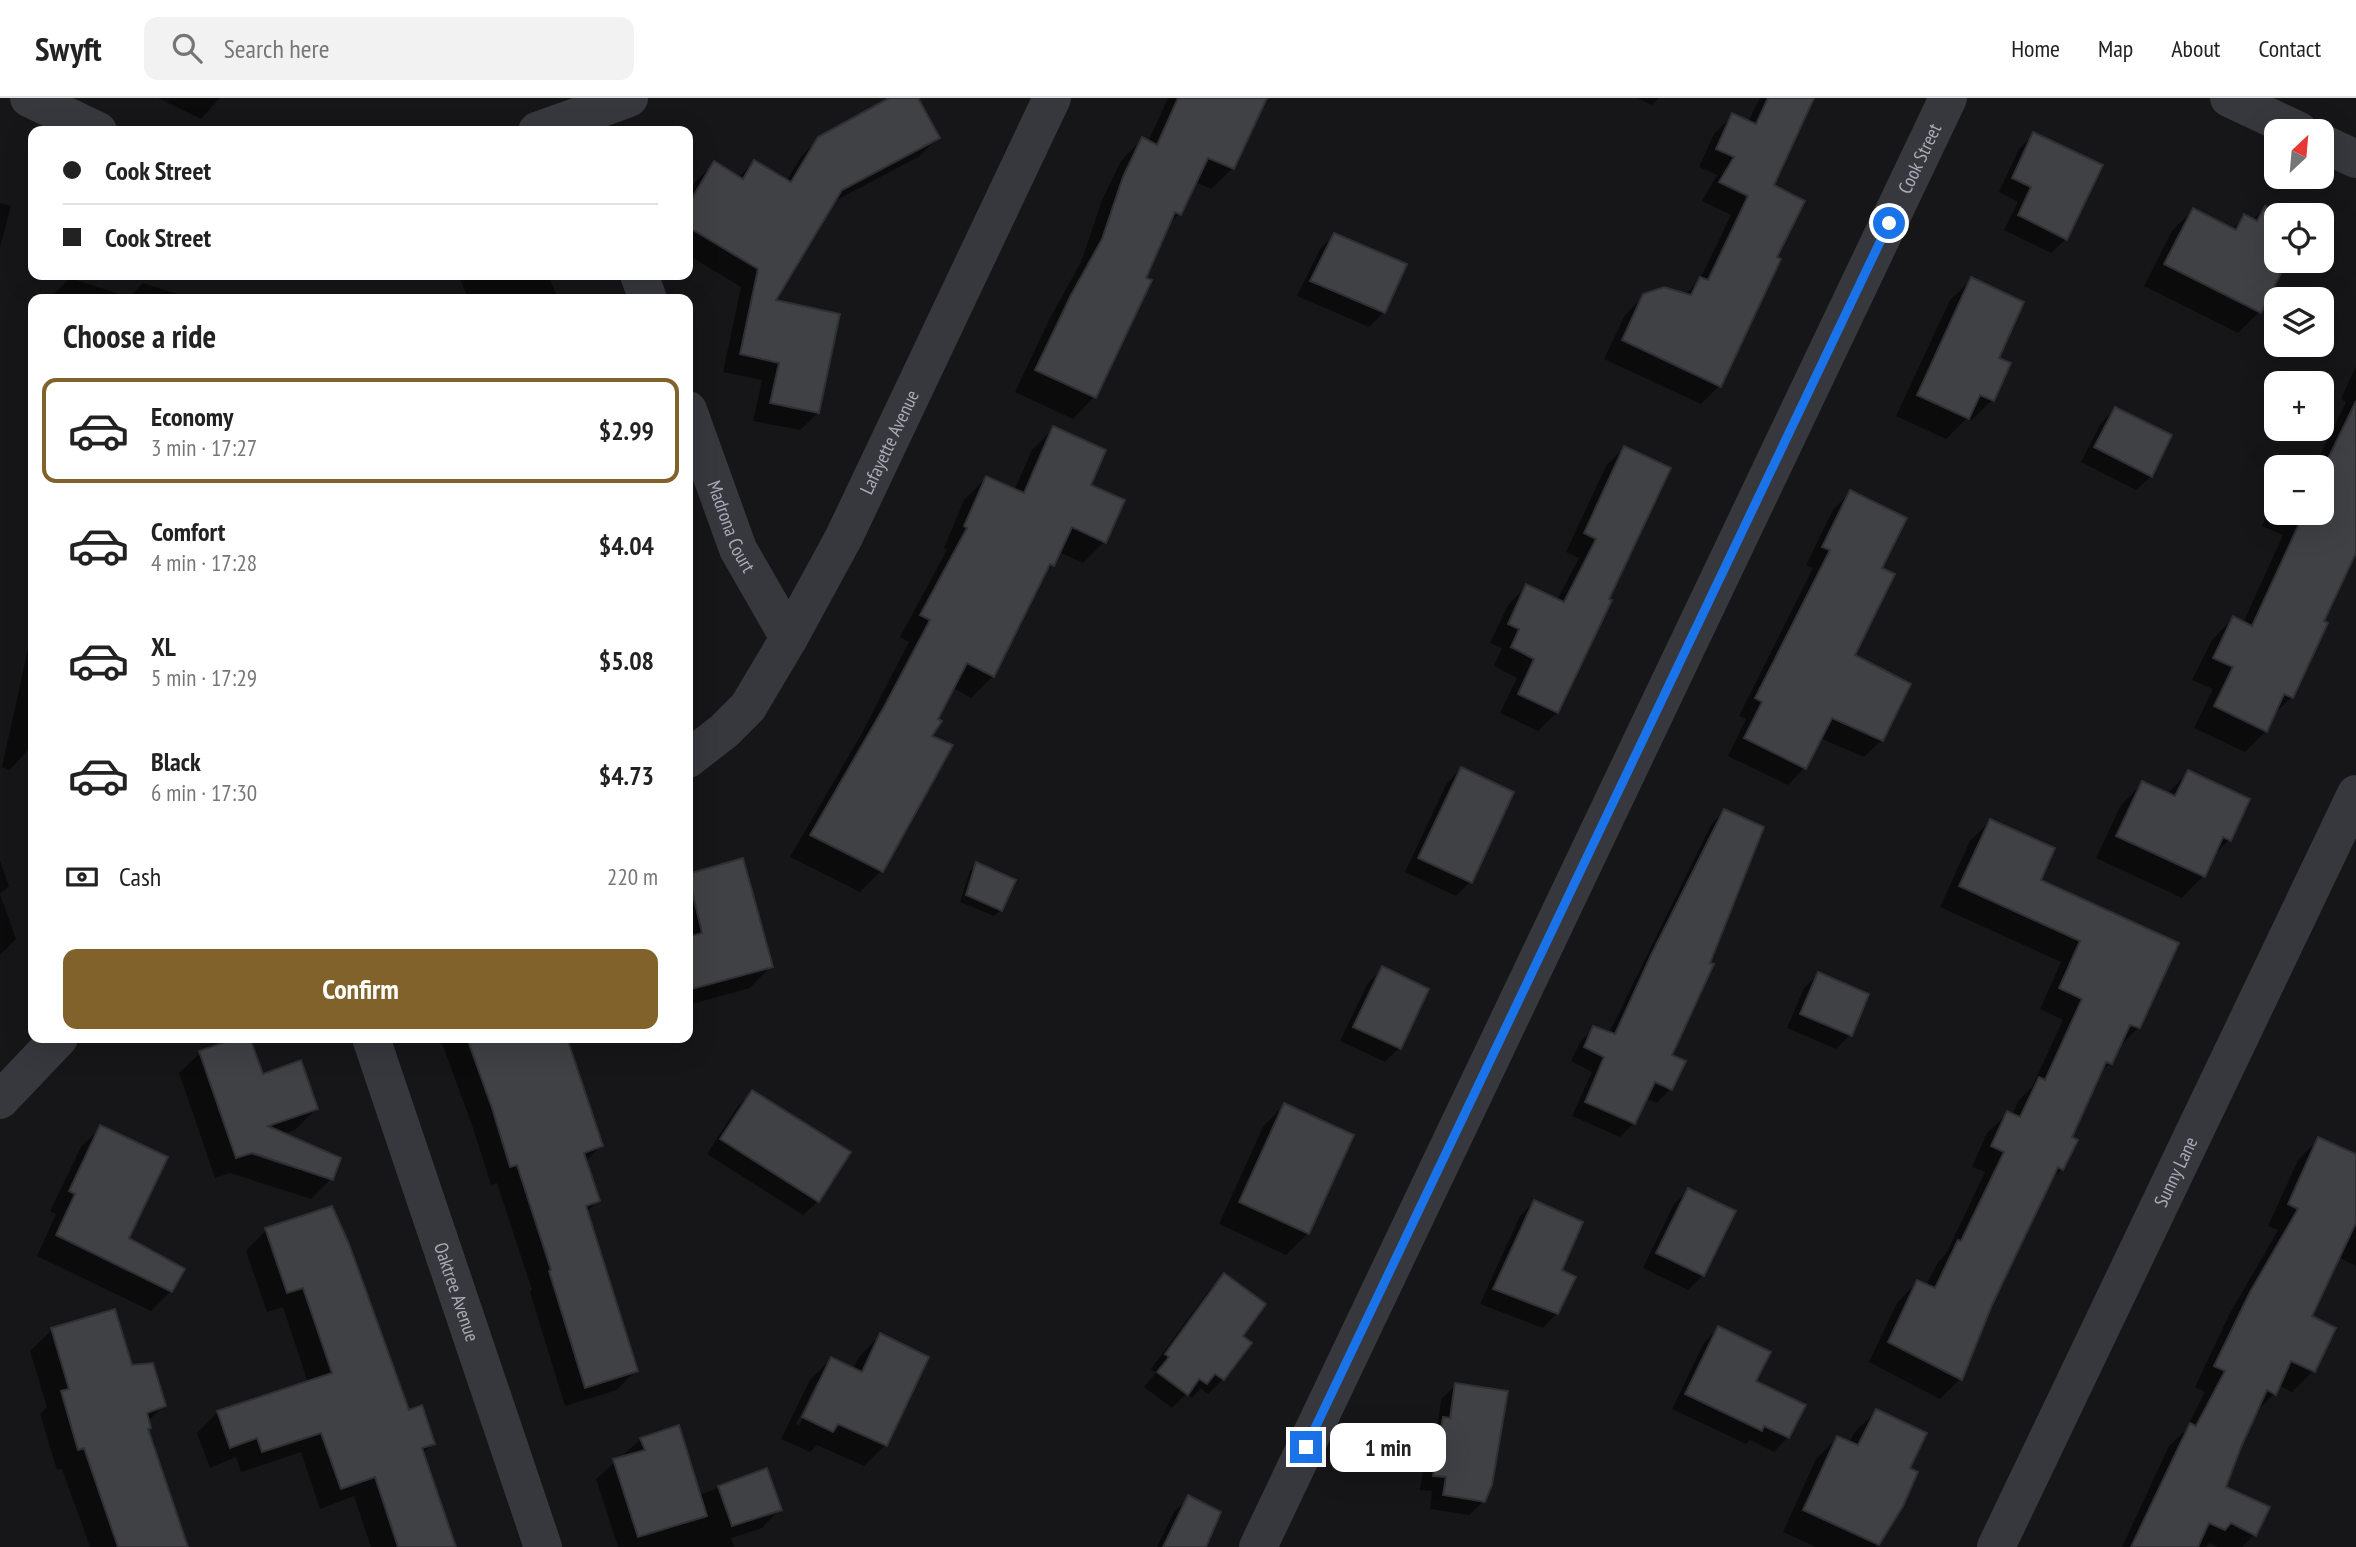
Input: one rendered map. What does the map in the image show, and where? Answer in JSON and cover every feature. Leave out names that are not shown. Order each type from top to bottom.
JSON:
[{"type":"street","points":[[29,98],[87,126]]},
{"type":"street","points":[[584,124],[629,98]]},
{"type":"street","name":"Lafayette Avenue","points":[[693,754],[724,731],[748,706],[789,638],[844,537],[1052,98]]},
{"type":"street","name":"Cook Street","points":[[1258,1547],[1948,98]]},
{"type":"street","points":[[2230,98],[2274,119]]},
{"type":"street","points":[[2334,148],[2356,159]]},
{"type":"street","name":"Madrona Court","points":[[693,424],[738,549],[789,638]]},
{"type":"street","name":"Sunny Lane","points":[[1996,1547],[2356,794]]},
{"type":"street","points":[[1,1097],[54,1043]]},
{"type":"street","name":"Oaktree Avenue","points":[[374,1043],[543,1547]]},
{"type":"building","points":[[889,98],[918,98],[940,138],[842,190],[776,300],[840,314],[819,413],[770,403],[779,363],[740,354],[758,269],[693,230],[693,197],[714,161],[743,179],[754,160],[791,182],[818,137]]},
{"type":"building","points":[[1178,98],[1267,98],[1234,169],[1208,158],[1181,215],[1175,212],[1146,278],[1152,280],[1096,398],[1035,370],[1071,295],[1102,239],[1123,177],[1142,137],[1157,145]]},
{"type":"building","points":[[1768,98],[1814,98],[1774,185],[1805,201],[1777,257],[1781,259],[1721,387],[1622,340],[1643,294],[1664,287],[1691,295],[1700,277],[1708,280],[1748,196],[1719,182],[1734,157],[1716,149],[1732,113],[1756,124]]},
{"type":"building","points":[[2033,132],[2103,165],[2067,240],[2018,215],[2031,187],[2012,178]]},
{"type":"building","points":[[2193,208],[2236,230],[2244,214],[2257,221],[2264,208],[2264,273],[2281,273],[2274,287],[2264,287],[2264,307],[2261,313],[2164,264]]},
{"type":"building","points":[[1334,233],[1407,264],[1385,313],[1310,281]]},
{"type":"building","points":[[1971,277],[2024,302],[1999,358],[2011,363],[1994,401],[1980,395],[1969,419],[1917,395]]},
{"type":"building","points":[[2356,401],[2356,553],[2324,621],[2328,623],[2293,698],[2284,694],[2267,732],[2214,706],[2233,667],[2213,658],[2233,616],[2252,626],[2298,525],[2334,525],[2334,455],[2330,455]]},
{"type":"building","points":[[2115,407],[2172,435],[2152,477],[2094,447]]},
{"type":"building","points":[[1053,426],[1106,450],[1091,485],[1125,500],[1106,543],[1072,527],[1054,566],[1050,564],[994,677],[967,663],[938,719],[942,721],[932,736],[953,745],[883,872],[810,835],[884,707],[930,620],[920,615],[967,528],[964,526],[986,476],[1024,493]]},
{"type":"building","points":[[1624,446],[1671,468],[1558,713],[1518,694],[1534,659],[1511,647],[1519,629],[1508,624],[1526,584],[1564,602],[1596,539],[1584,533]]},
{"type":"building","points":[[1850,490],[1907,518],[1882,568],[1895,574],[1855,655],[1911,684],[1883,741],[1832,718],[1806,769],[1744,738],[1762,702],[1755,698],[1830,550],[1822,547]]},
{"type":"building","points":[[1461,767],[1514,792],[1472,883],[1418,858]]},
{"type":"building","points":[[2188,770],[2250,799],[2231,841],[2223,837],[2205,877],[2116,836],[2142,781],[2175,796]]},
{"type":"building","points":[[1724,809],[1764,827],[1710,963],[1714,964],[1672,1055],[1686,1061],[1672,1090],[1655,1082],[1635,1124],[1585,1102],[1604,1057],[1584,1047],[1593,1026],[1615,1034]]},
{"type":"building","points":[[1990,819],[2055,848],[2041,880],[2179,943],[2140,1028],[2130,1025],[2112,1064],[2106,1062],[2072,1137],[2078,1140],[2063,1170],[2058,1167],[1992,1305],[1962,1380],[1888,1342],[1917,1280],[1935,1288],[2004,1152],[1991,1146],[2007,1111],[2020,1117],[2039,1077],[2045,1080],[2082,999],[2059,988],[2080,941],[1959,886]]},
{"type":"building","points":[[743,858],[773,967],[693,989],[693,936],[702,933],[693,895],[693,873]]},
{"type":"building","points":[[976,862],[1016,880],[1002,911],[966,895]]},
{"type":"building","points":[[1382,966],[1429,989],[1401,1049],[1353,1027]]},
{"type":"building","points":[[1818,972],[1869,994],[1852,1036],[1800,1014]]},
{"type":"building","points":[[222,1043],[252,1043],[263,1074],[301,1060],[318,1109],[268,1126],[341,1158],[333,1180],[252,1153],[236,1158],[199,1051]]},
{"type":"building","points":[[469,1043],[569,1043],[603,1146],[584,1153],[600,1201],[586,1206],[638,1371],[585,1388],[517,1165],[510,1167]]},
{"type":"building","points":[[752,1090],[851,1152],[819,1202],[720,1139]]},
{"type":"building","points":[[1284,1103],[1354,1135],[1309,1234],[1239,1202]]},
{"type":"building","points":[[100,1125],[168,1157],[129,1238],[185,1269],[172,1292],[56,1235],[75,1194],[69,1191]]},
{"type":"building","points":[[2318,1137],[2356,1154],[2356,1223],[2312,1316],[2336,1328],[2315,1372],[2291,1361],[2276,1395],[2267,1390],[2226,1487],[2270,1507],[2256,1536],[2231,1523],[2225,1530],[2209,1523],[2198,1547],[2131,1547],[2190,1423],[2196,1426],[2225,1371],[2214,1366],[2250,1292],[2298,1209],[2288,1204]]},
{"type":"building","points":[[1688,1188],[1736,1211],[1704,1276],[1656,1253]]},
{"type":"building","points":[[1534,1200],[1583,1222],[1562,1270],[1576,1277],[1558,1314],[1493,1289]]},
{"type":"building","points":[[332,1206],[349,1244],[409,1410],[422,1405],[435,1444],[422,1448],[456,1547],[398,1547],[375,1477],[341,1489],[321,1433],[262,1452],[257,1438],[230,1448],[217,1411],[332,1373],[303,1288],[287,1293],[265,1228]]},
{"type":"building","points":[[1224,1273],[1266,1304],[1243,1336],[1252,1343],[1224,1380],[1215,1374],[1207,1384],[1199,1379],[1188,1395],[1157,1372],[1169,1357],[1165,1354]]},
{"type":"building","points":[[115,1309],[132,1365],[153,1363],[166,1406],[147,1413],[151,1428],[148,1429],[188,1547],[118,1547],[84,1448],[78,1450],[61,1391],[69,1389],[51,1328]]},
{"type":"building","points":[[1718,1326],[1771,1352],[1756,1381],[1806,1405],[1789,1438],[1764,1426],[1762,1431],[1685,1394]]},
{"type":"building","points":[[880,1333],[929,1357],[887,1446],[838,1424],[833,1432],[802,1417],[831,1357],[862,1372]]},
{"type":"building","points":[[1455,1383],[1508,1391],[1492,1485],[1485,1502],[1443,1495],[1446,1477],[1433,1476],[1443,1417],[1450,1418]]},
{"type":"building","points":[[1876,1409],[1927,1433],[1910,1468],[1918,1472],[1903,1506],[1879,1545],[1803,1510],[1837,1436],[1858,1445]]},
{"type":"building","points":[[679,1425],[707,1516],[638,1537],[613,1459],[645,1450],[640,1438]]},
{"type":"building","points":[[767,1468],[782,1510],[732,1526],[718,1486]]},
{"type":"building","points":[[1188,1495],[1221,1512],[1206,1547],[1163,1547]]},
{"type":"route","points":[[1306,1447],[1889,223]]}]
